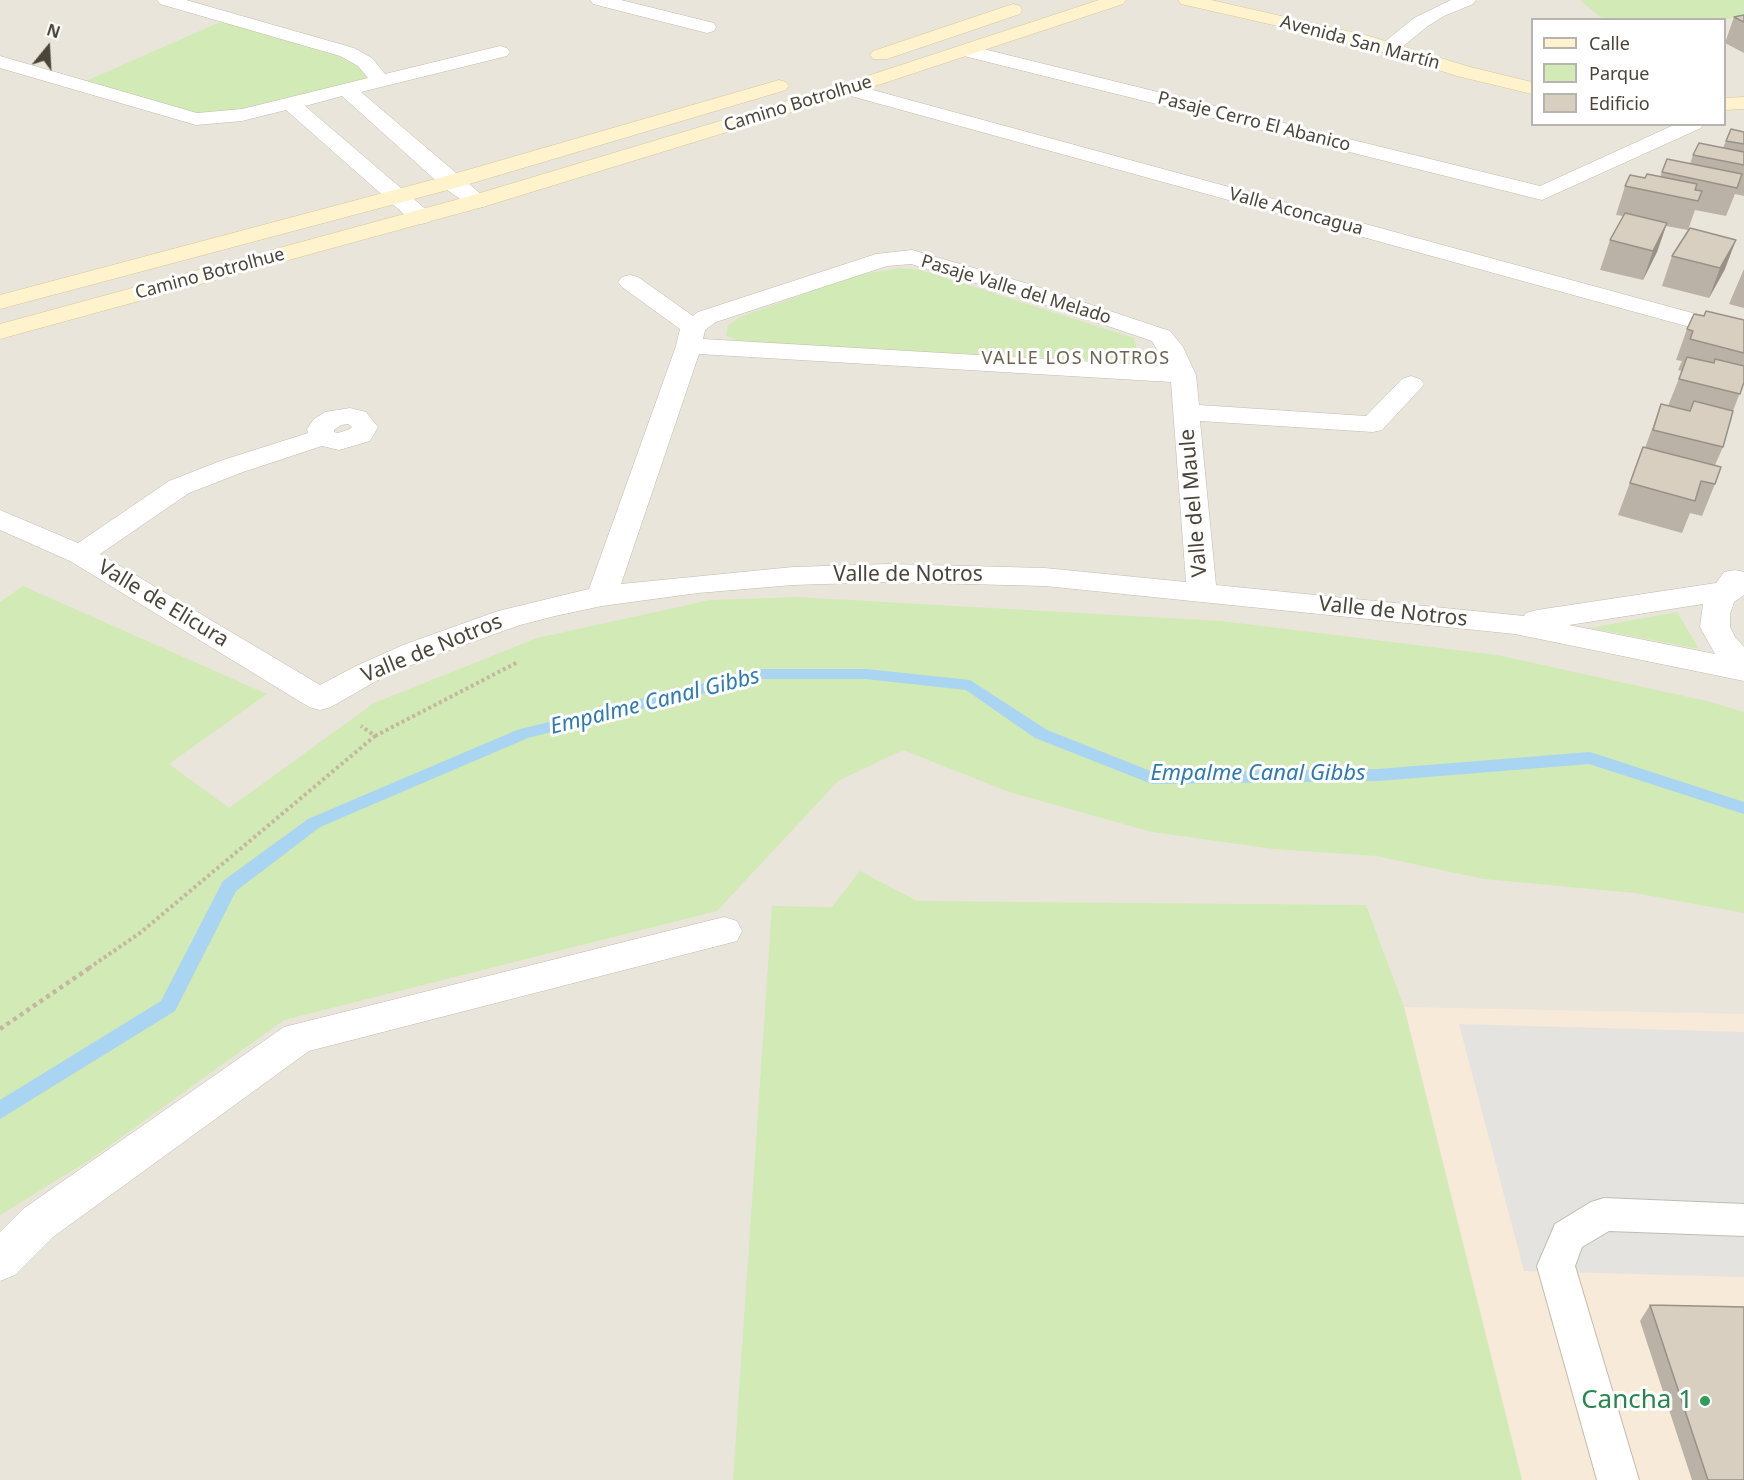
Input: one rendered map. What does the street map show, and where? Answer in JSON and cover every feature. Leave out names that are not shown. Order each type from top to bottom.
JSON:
[{"type":"street","points":[[166,0],[347,52],[365,62],[380,81]]},
{"type":"street","points":[[599,0],[707,27]]},
{"type":"street","points":[[639,10],[673,0]]},
{"type":"street","name":"Camino Botrolhue","points":[[0,332],[478,201],[847,89],[1117,0]]},
{"type":"street","name":"Avenida San Martín","points":[[1187,0],[1389,48],[1464,72],[1531,88]]},
{"type":"street","points":[[1389,48],[1430,17],[1467,0]]},
{"type":"street","name":"Camino Botrolhue","points":[[859,62],[1033,4]]},
{"type":"street","name":"Pasaje Cerro El Abanico","points":[[967,51],[1542,193],[1690,126]]},
{"type":"street","points":[[0,62],[196,119],[242,115],[500,52]]},
{"type":"street","name":"Camino Botrolhue","points":[[0,302],[451,182],[803,79]]},
{"type":"street","name":"Valle Aconcagua","points":[[847,89],[1744,335]]},
{"type":"street","points":[[347,90],[451,182],[478,201]]},
{"type":"street","points":[[290,103],[421,217]]},
{"type":"street","points":[[333,140],[387,125]]},
{"type":"street","name":"Pasaje Valle del Melado","points":[[691,336],[707,316],[884,259],[912,257],[1024,290],[1161,336],[1170,347],[1183,375],[1186,412]]},
{"type":"street","points":[[630,282],[691,336],[1183,375]]},
{"type":"street","points":[[602,596],[691,336]]},
{"type":"street","points":[[1186,412],[1373,424],[1411,384]]},
{"type":"street","name":"Valle del Maule","points":[[1186,412],[1203,594]]},
{"type":"street","points":[[80,555],[179,487],[233,466],[322,437]]},
{"type":"street","name":"Valle de Elicura","points":[[0,519],[80,555],[320,699]]},
{"type":"street","points":[[1744,562],[1736,587],[1719,601],[1715,614],[1715,627],[1722,642],[1744,668]]},
{"type":"street","name":"Valle de Notros","points":[[320,699],[367,673],[463,633],[508,618],[602,596],[722,582],[888,573],[1045,577],[1515,624],[1744,668]]},
{"type":"street","name":"Valle de Notros","points":[[1515,624],[1736,587]]},
{"type":"street","points":[[0,1261],[38,1223],[298,1038],[724,931]]},
{"type":"lane","points":[[1618,1480],[1556,1266],[1568,1236],[1604,1214],[1744,1220]]},
{"type":"path","points":[[0,1029],[140,933],[375,736],[523,659]]},
{"type":"path","points":[[320,699],[375,736]]},
{"type":"shaded area","points":[[0,0],[1744,0],[1744,1480],[0,1480]]},
{"type":"shaded area","points":[[1404,1007],[1744,1014],[1744,1480],[1522,1480]]},
{"type":"shaded area","points":[[1459,1024],[1744,1032],[1744,1277],[1524,1271]]},
{"type":"green space","points":[[1580,0],[1744,0],[1744,14],[1726,20],[1600,17]]},
{"type":"green space","points":[[227,19],[345,52],[378,81],[242,114],[196,117],[79,84]]},
{"type":"green space","points":[[900,268],[921,270],[1134,338],[1138,354],[1120,361],[748,344],[726,336],[728,325],[740,317],[857,275]]},
{"type":"green space","points":[[23,586],[267,694],[169,764],[229,808],[374,703],[537,638],[710,600],[797,597],[1221,621],[1497,655],[1707,701],[1744,712],[1744,913],[1635,893],[1484,879],[1376,856],[1274,849],[1152,832],[1009,792],[903,750],[838,781],[717,911],[284,1020],[91,1159],[0,1215],[0,602]]},
{"type":"green space","points":[[1677,612],[1699,649],[1590,628]]},
{"type":"green space","points":[[860,871],[917,901],[1366,905],[1404,1007],[1522,1480],[733,1480],[772,906],[832,907]]},
{"type":"building","points":[[1744,15],[1744,22],[1734,17]]},
{"type":"building","points":[[1731,129],[1744,132],[1744,144],[1726,141]]},
{"type":"building","points":[[1699,143],[1744,152],[1744,165],[1693,155]]},
{"type":"building","points":[[1667,159],[1742,174],[1737,188],[1662,172]]},
{"type":"building","points":[[1647,174],[1697,184],[1695,190],[1702,191],[1698,201],[1625,186],[1630,175],[1645,178]]},
{"type":"building","points":[[1625,213],[1667,223],[1653,251],[1610,240]]},
{"type":"building","points":[[1690,228],[1736,240],[1720,268],[1672,256]]},
{"type":"building","points":[[1706,311],[1744,320],[1744,353],[1690,339],[1693,331],[1687,329],[1694,314],[1704,316]]},
{"type":"building","points":[[1687,357],[1714,363],[1715,359],[1744,366],[1744,382],[1740,394],[1679,379]]},
{"type":"building","points":[[1694,401],[1733,411],[1723,447],[1653,430],[1661,404],[1690,411]]},
{"type":"building","points":[[1643,447],[1721,467],[1715,484],[1701,481],[1695,501],[1630,483]]},
{"type":"building","name":"Cancha 1","points":[[1650,1305],[1744,1307],[1744,1480],[1708,1480]]},
{"type":"waterway","name":"Empalme Canal Gibbs","points":[[0,1110],[168,1006],[229,886],[314,823],[523,734],[760,674],[866,674],[970,685],[1041,734],[1152,778],[1378,775],[1590,758],[1744,808]]},
{"type":"place","name":"Cancha 1","points":[[1705,1401]]},
{"type":"district","name":"VALLE LOS NOTROS","points":[[1076,359]]}]
